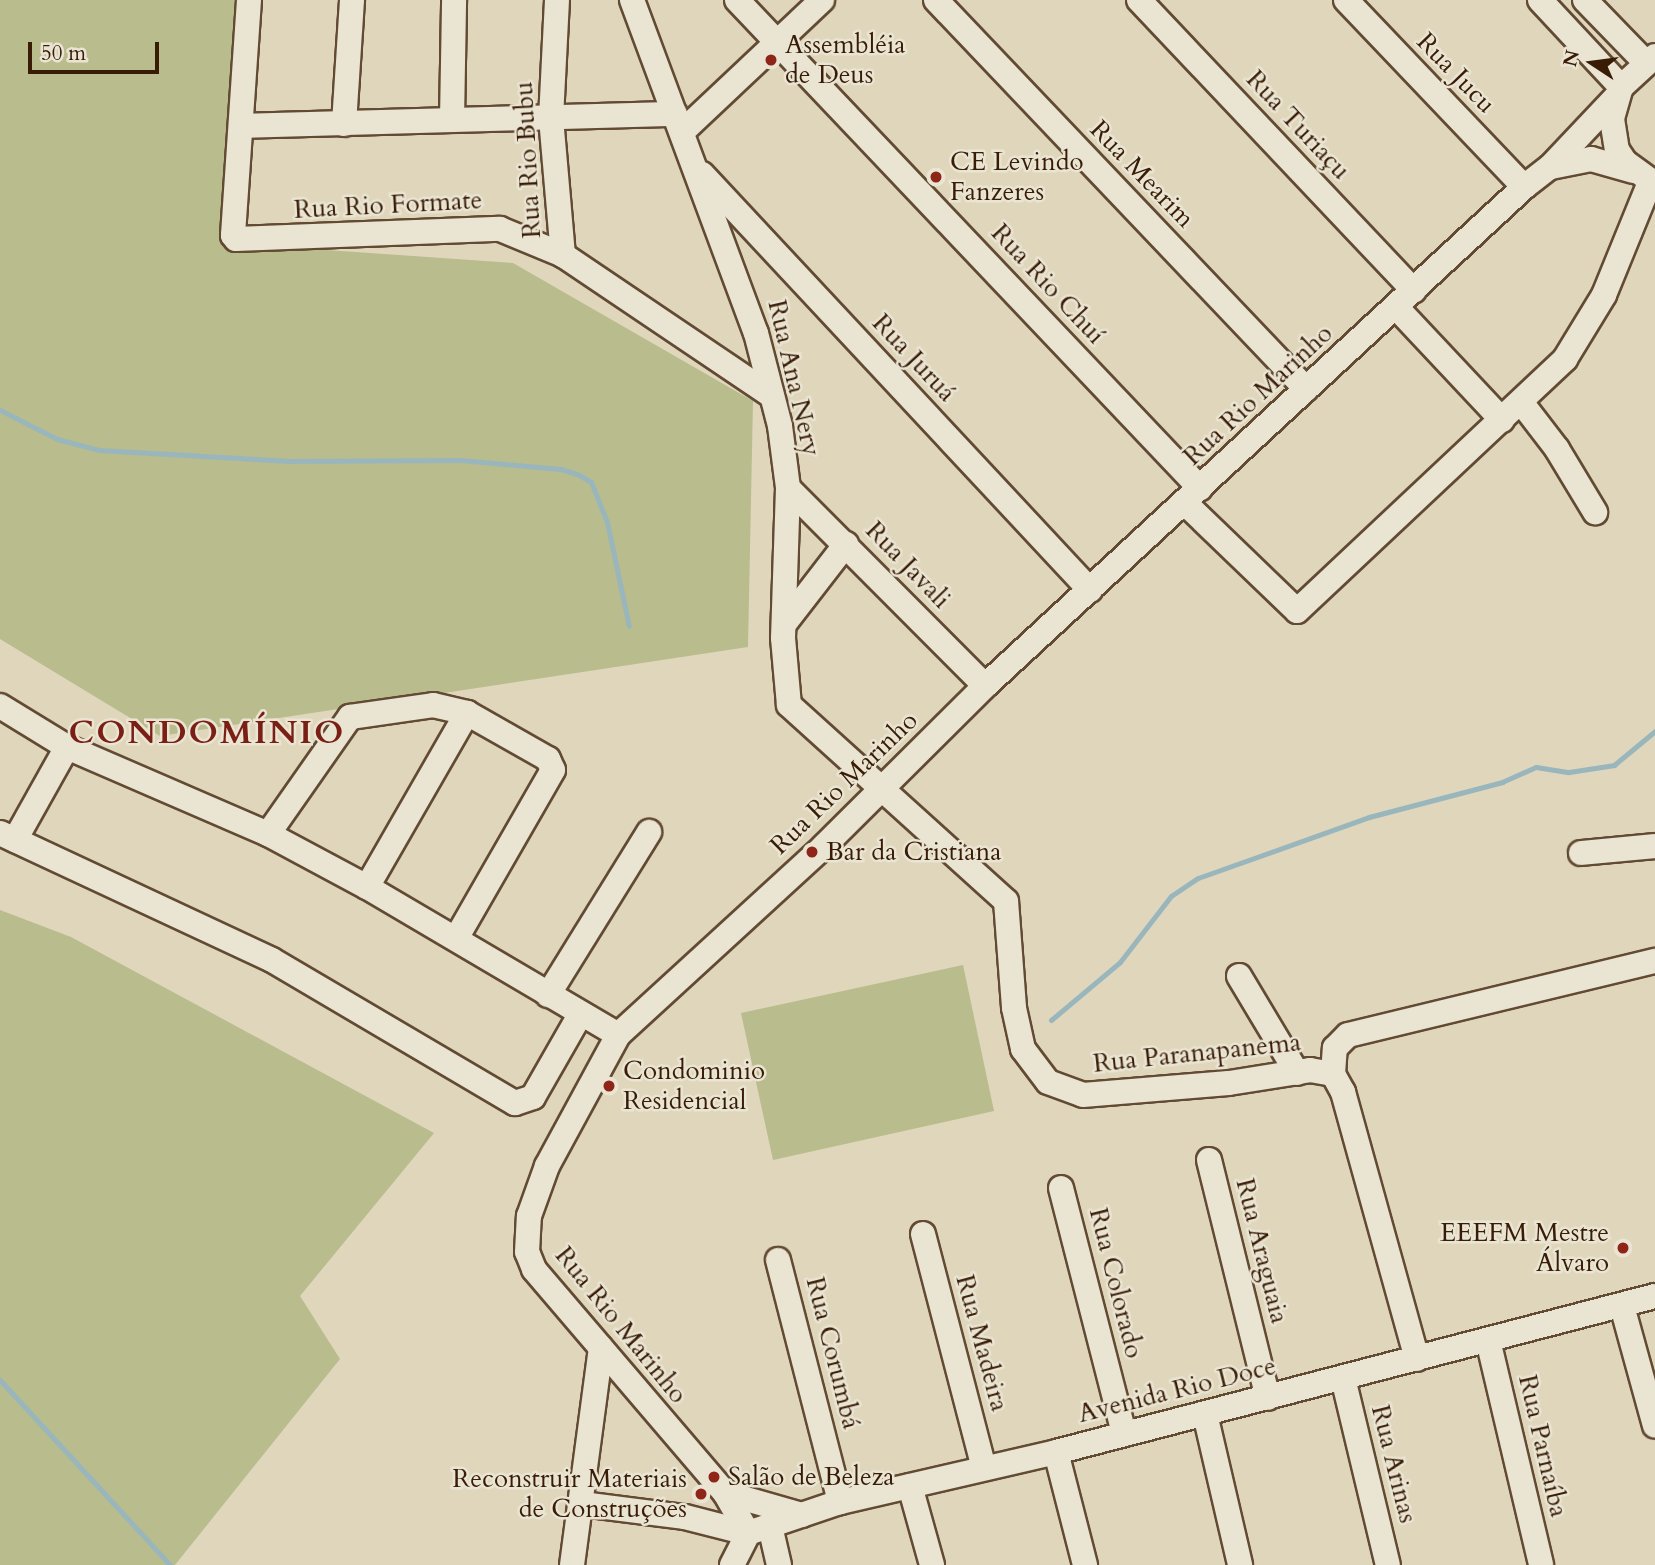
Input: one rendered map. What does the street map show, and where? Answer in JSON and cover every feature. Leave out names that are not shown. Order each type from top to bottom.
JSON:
[{"type":"street","points":[[249,0],[241,126],[551,118],[679,123],[822,0]]},
{"type":"street","points":[[344,124],[352,0]]},
{"type":"street","points":[[452,120],[454,0]]},
{"type":"street","name":"Rua Rio Bubu","points":[[557,0],[551,118],[571,261]]},
{"type":"street","name":"Rua Ana Nery","points":[[632,0],[756,333],[772,396],[788,488],[785,623],[787,698],[793,712],[884,789],[1006,901]]},
{"type":"street","name":"Rua Rio Chuí","points":[[737,0],[1297,611],[1502,420]]},
{"type":"street","name":"Rua Mearim","points":[[936,0],[1306,388]]},
{"type":"street","name":"Rua Turiaçu","points":[[1139,0],[1405,299],[1502,420]]},
{"type":"street","name":"Rua Jucu","points":[[1346,0],[1524,187]]},
{"type":"street","points":[[1502,420],[1565,359],[1589,325],[1644,230],[1646,179],[1617,150],[1613,136],[1618,93],[1539,0]]},
{"type":"street","points":[[1585,0],[1651,59]]},
{"type":"street","name":"Rua Rio Marinho","points":[[779,1565],[759,1530],[534,1269],[525,1237],[547,1166],[618,1035],[884,789],[985,686],[1194,496],[1306,388],[1524,187],[1550,167],[1651,59]]},
{"type":"street","name":"Rua Rio Formate","points":[[241,126],[234,213],[236,239],[500,229],[571,261]]},
{"type":"street","name":"Rua Rio Marinho","points":[[1550,167],[1591,159],[1646,179]]},
{"type":"street","name":"Rua Juruá","points":[[694,166],[1090,590]]},
{"type":"street","points":[[571,261],[772,396]]},
{"type":"street","points":[[1521,402],[1557,449],[1595,512]]},
{"type":"street","name":"Rua Javali","points":[[788,488],[985,686]]},
{"type":"street","points":[[785,623],[846,544]]},
{"type":"street","points":[[268,834],[350,717],[433,705],[467,713],[548,760],[553,770],[457,937]]},
{"type":"street","points":[[0,706],[67,747],[268,834],[457,937],[580,1015],[618,1035]]},
{"type":"street","points":[[367,887],[467,713]]},
{"type":"street","points":[[67,747],[7,837],[272,960],[515,1103],[526,1103],[533,1097],[580,1015]]},
{"type":"street","points":[[548,995],[649,832]]},
{"type":"street","points":[[1581,853],[1655,846]]},
{"type":"street","name":"Rua Paranapanema","points":[[1006,901],[1014,1008],[1023,1049],[1034,1068],[1059,1090],[1083,1095],[1297,1073],[1333,1074],[1343,1092],[1417,1359]]},
{"type":"street","points":[[1333,1074],[1335,1048],[1348,1035],[1655,961]]},
{"type":"street","points":[[1239,976],[1297,1073]]},
{"type":"street","name":"Rua Araguaia","points":[[1209,1160],[1268,1398]]},
{"type":"street","name":"Rua Colorado","points":[[1061,1188],[1124,1434]]},
{"type":"street","name":"Rua Madeira","points":[[923,1234],[984,1468]]},
{"type":"street","name":"Rua Corumbá","points":[[778,1260],[840,1502]]},
{"type":"street","name":"Avenida Rio Doce","points":[[759,1530],[840,1502],[1056,1452],[1655,1297]]},
{"type":"street","points":[[1622,1306],[1655,1426]]},
{"type":"street","name":"Rua Parnaíba","points":[[1488,1340],[1541,1565]]},
{"type":"street","points":[[572,1565],[601,1348]]},
{"type":"street","name":"Rua Arinas","points":[[1343,1378],[1388,1565]]},
{"type":"street","points":[[1205,1414],[1240,1565]]},
{"type":"street","points":[[1056,1452],[1086,1565]]},
{"type":"street","points":[[911,1486],[932,1565]]},
{"type":"street","points":[[725,1493],[802,1515]]},
{"type":"street","points":[[582,1504],[685,1517],[759,1530],[732,1565]]},
{"type":"green space","points":[[0,0],[240,0],[227,243],[513,263],[753,401],[748,647],[160,736],[0,639]]},
{"type":"green space","points":[[0,910],[71,937],[434,1133],[300,1296],[340,1359],[175,1565],[0,1565]]},
{"type":"green space","points":[[963,965],[994,1111],[773,1160],[741,1013]]},
{"type":"waterway","points":[[0,410],[57,439],[99,450],[290,461],[460,460],[561,469],[579,475],[591,482],[607,522],[629,626]]},
{"type":"waterway","points":[[1051,1020],[1120,962],[1171,896],[1198,878],[1369,817],[1502,782],[1536,767],[1569,772],[1614,765],[1655,731]]},
{"type":"waterway","points":[[0,1380],[170,1565]]},
{"type":"place","name":"Assembléia de Deus","points":[[771,60]]},
{"type":"place","name":"CE Levindo Fanzeres","points":[[936,177]]},
{"type":"place","name":"Bar da Cristiana","points":[[812,852]]},
{"type":"place","name":"Condominio Residencial","points":[[609,1086]]},
{"type":"place","name":"EEEFM Mestre Álvaro","points":[[1623,1248]]},
{"type":"place","name":"Salão de Beleza","points":[[714,1477]]},
{"type":"place","name":"Reconstruir Materiais de Construções","points":[[701,1494]]},
{"type":"district","name":"CONDOMÍNIO","points":[[207,733]]}]
